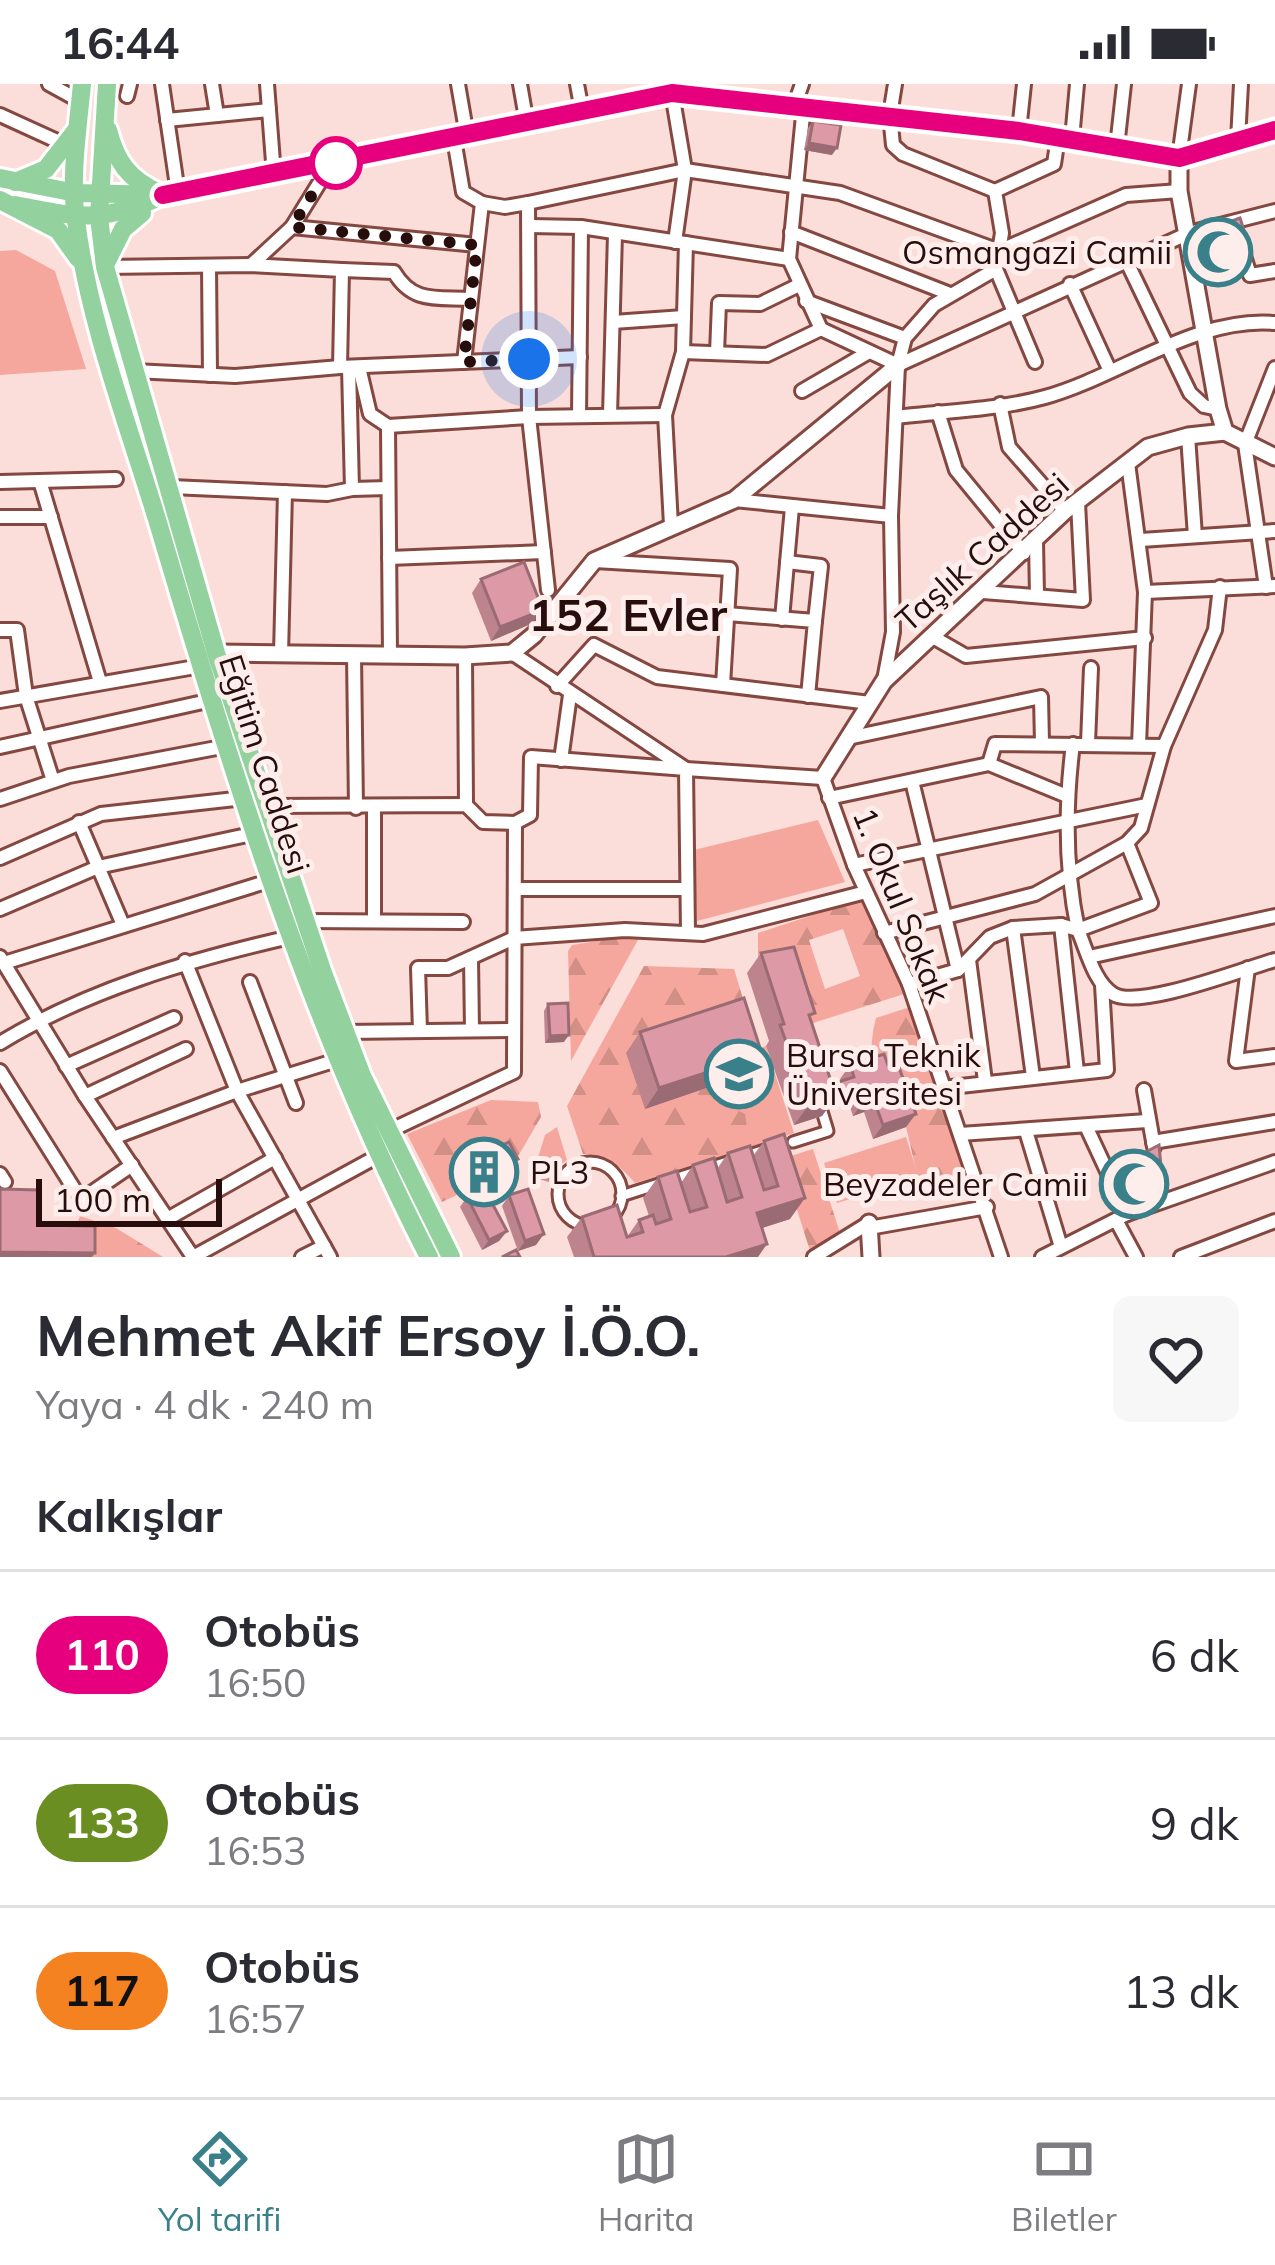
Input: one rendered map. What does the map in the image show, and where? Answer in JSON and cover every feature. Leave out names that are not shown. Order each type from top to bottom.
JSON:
[{"type":"main road","name":"Eğitim Caddesi","points":[[107,84],[95,270],[208,660],[267,806],[345,1033],[387,1132],[451,1257]]},
{"type":"main road","points":[[7,180],[76,193],[170,194],[527,124],[634,92],[684,90],[748,91],[800,104],[1019,131],[1179,158],[1275,130]]},
{"type":"main road","points":[[81,93],[75,216],[95,270]]},
{"type":"main road","points":[[104,113],[115,158],[144,186],[170,194]]},
{"type":"main road","points":[[7,180],[46,169],[68,146],[79,125]]},
{"type":"main road","points":[[8,203],[99,217],[120,215],[170,194]]},
{"type":"main road","points":[[95,270],[123,229],[170,194]]},
{"type":"main road","points":[[8,203],[58,230],[95,270]]},
{"type":"main road","name":"Eğitim Caddesi","points":[[95,270],[171,487],[208,660],[212,700],[290,937],[378,1156],[429,1257]]},
{"type":"street","points":[[49,84],[81,93]]},
{"type":"street","points":[[162,84],[170,194]]},
{"type":"street","points":[[212,84],[217,115]]},
{"type":"street","points":[[267,84],[274,175]]},
{"type":"street","points":[[458,84],[464,192],[482,203],[505,207],[686,170],[840,193],[999,251],[1126,195],[1179,191]]},
{"type":"street","points":[[520,84],[527,124]]},
{"type":"street","points":[[577,84],[582,111]]},
{"type":"street","points":[[802,84],[789,259],[820,329],[898,365]]},
{"type":"street","points":[[895,84],[890,115],[893,145],[903,154],[995,191],[1054,164],[1077,84]]},
{"type":"street","points":[[1019,131],[1024,84]]},
{"type":"street","points":[[1117,147],[1124,84]]},
{"type":"street","points":[[1189,84],[1179,191],[1218,410],[1226,432],[1275,458]]},
{"type":"street","points":[[1238,140],[1241,84]]},
{"type":"street","points":[[671,525],[665,415],[683,352],[684,90]]},
{"type":"street","points":[[167,120],[269,110]]},
{"type":"street","points":[[0,116],[68,146]]},
{"type":"street","points":[[251,265],[292,227],[331,164]]},
{"type":"street","points":[[995,191],[1002,232],[996,269],[1035,362]]},
{"type":"street","points":[[464,362],[482,203]]},
{"type":"street","points":[[528,203],[529,417],[548,590]]},
{"type":"street","points":[[0,701],[208,660],[281,654],[512,652],[534,635],[594,560],[734,500],[898,365],[1189,233],[1275,211]]},
{"type":"street","points":[[1234,222],[1250,275],[1275,271]]},
{"type":"street","points":[[530,226],[581,227],[789,259]]},
{"type":"street","points":[[292,227],[477,245]]},
{"type":"street","points":[[579,416],[581,227]]},
{"type":"street","points":[[791,232],[950,293]]},
{"type":"street","points":[[610,416],[615,234]]},
{"type":"street","points":[[1126,260],[1194,398],[1218,410]]},
{"type":"street","points":[[95,270],[251,265],[394,272],[415,296],[471,299]]},
{"type":"street","points":[[209,266],[210,375]]},
{"type":"street","points":[[884,681],[893,632],[891,516],[898,365],[905,338],[934,305],[996,269]]},
{"type":"street","points":[[342,270],[352,489]]},
{"type":"street","points":[[717,353],[719,303],[760,304],[799,284]]},
{"type":"street","points":[[1070,284],[1110,371]]},
{"type":"street","points":[[805,301],[905,338]]},
{"type":"street","points":[[613,322],[684,317]]},
{"type":"street","points":[[896,417],[1044,398],[1202,332],[1247,321],[1275,323]]},
{"type":"street","points":[[683,352],[767,355],[820,329]]},
{"type":"street","points":[[802,392],[869,352]]},
{"type":"street","points":[[134,371],[210,375],[580,357]]},
{"type":"street","points":[[349,367],[370,414],[388,426],[665,415]]},
{"type":"street","points":[[1145,592],[1270,586],[1245,443],[1275,368]]},
{"type":"street","points":[[983,592],[1083,601],[1071,507],[1009,446],[1000,404]]},
{"type":"street","points":[[1260,406],[1275,411]]},
{"type":"street","points":[[938,412],[956,470],[1030,547],[1037,596]]},
{"type":"street","points":[[388,426],[390,655]]},
{"type":"street","name":"Taşlık Caddesi","points":[[823,778],[884,681],[1071,507],[1148,447],[1226,432]]},
{"type":"street","points":[[1188,436],[1195,536]]},
{"type":"street","points":[[1128,463],[1145,592],[1139,745]]},
{"type":"street","points":[[0,482],[116,479]]},
{"type":"street","points":[[40,481],[100,682]]},
{"type":"street","points":[[171,487],[326,494],[388,488]]},
{"type":"street","points":[[281,654],[285,492]]},
{"type":"street","points":[[734,500],[891,516]]},
{"type":"street","points":[[782,619],[792,507]]},
{"type":"street","points":[[0,517],[51,517]]},
{"type":"street","points":[[1141,540],[1275,531]]},
{"type":"street","points":[[389,558],[544,552]]},
{"type":"street","points":[[594,560],[730,569],[723,685]]},
{"type":"street","points":[[787,562],[821,566],[808,696]]},
{"type":"street","points":[[884,933],[1035,894],[1127,843],[1141,828],[1165,746],[1215,630],[1220,587]]},
{"type":"street","points":[[727,614],[815,621]]},
{"type":"street","points":[[0,630],[17,630],[26,696],[53,781]]},
{"type":"street","points":[[933,637],[966,656],[1145,638]]},
{"type":"street","points":[[557,686],[594,644],[657,676],[869,703]]},
{"type":"street","points":[[512,652],[686,769]]},
{"type":"street","points":[[354,655],[356,808]]},
{"type":"street","points":[[465,656],[466,805],[483,822],[515,824],[530,815],[531,758],[823,778]]},
{"type":"street","points":[[1088,743],[1091,668]]},
{"type":"street","points":[[561,760],[570,694]]},
{"type":"street","points":[[846,738],[1041,697],[1042,743]]},
{"type":"street","points":[[0,747],[212,700]]},
{"type":"street","points":[[989,764],[995,744],[1165,746]]},
{"type":"street","points":[[942,1088],[1107,1070],[1102,985],[1078,930],[1068,876],[1066,796],[1073,744]]},
{"type":"street","points":[[0,799],[53,781],[227,746]]},
{"type":"street","points":[[829,798],[989,764],[1066,796]]},
{"type":"street","points":[[686,769],[688,933]]},
{"type":"street","name":"1. Okul Sokak","points":[[823,778],[854,865],[909,984],[1001,1257]]},
{"type":"street","points":[[912,781],[964,965],[985,1081]]},
{"type":"street","points":[[0,858],[101,814],[244,798]]},
{"type":"street","points":[[267,806],[466,805]]},
{"type":"street","points":[[854,865],[1147,805]]},
{"type":"street","points":[[374,808],[374,922]]},
{"type":"street","points":[[79,822],[123,925]]},
{"type":"street","points":[[387,1132],[514,1072],[515,824]]},
{"type":"street","points":[[0,909],[98,867],[256,833]]},
{"type":"street","points":[[909,984],[964,965],[991,937],[1013,928],[1060,925],[1078,930],[1151,903],[1127,843]]},
{"type":"street","points":[[272,880],[2,960],[85,1096],[193,1257],[378,1156]]},
{"type":"street","points":[[516,889],[687,889]]},
{"type":"street","points":[[420,1031],[418,968],[448,968],[514,938],[625,930],[703,934],[866,892]]},
{"type":"street","points":[[1089,957],[1275,916]]},
{"type":"street","points":[[305,921],[463,922]]},
{"type":"street","points":[[1060,925],[1077,1072]]},
{"type":"street","points":[[1013,928],[1034,1076]]},
{"type":"street","points":[[0,1043],[37,1021],[185,961],[290,937]]},
{"type":"street","points":[[471,958],[472,1030]]},
{"type":"street","points":[[1102,985],[1118,998],[1143,999],[1275,960]]},
{"type":"street","points":[[185,961],[237,1091],[327,1251],[302,1257]]},
{"type":"street","points":[[1248,968],[1236,1060],[1275,1056]]},
{"type":"street","points":[[250,982],[296,1103]]},
{"type":"street","points":[[66,1066],[174,1018]]},
{"type":"street","points":[[345,1033],[514,1030]]},
{"type":"street","points":[[85,1096],[186,1049]]},
{"type":"street","points":[[113,1138],[237,1091],[337,1060]]},
{"type":"street","points":[[0,1071],[6,1093],[80,1200],[132,1165]]},
{"type":"street","points":[[793,1142],[828,1131],[814,1088]]},
{"type":"street","points":[[1144,1090],[1156,1162]]},
{"type":"street","points":[[961,1134],[1147,1121]]},
{"type":"street","points":[[1153,1142],[1275,1122]]},
{"type":"street","points":[[1086,1126],[1136,1257]]},
{"type":"street","points":[[1026,1131],[1061,1247]]},
{"type":"street","points":[[621,1196],[777,1147]]},
{"type":"street","points":[[169,1218],[275,1158]]},
{"type":"street","points":[[1042,1257],[1122,1217],[1275,1162]]},
{"type":"street","points":[[598,1163],[616,1175],[621,1196],[606,1221],[586,1225],[567,1216],[558,1188],[577,1164],[598,1163]]},
{"type":"street","points":[[1158,1182],[1160,1202]]},
{"type":"street","points":[[814,1257],[869,1226],[987,1207]]},
{"type":"street","points":[[1181,1257],[1275,1221]]},
{"type":"street","points":[[869,1226],[872,1257]]},
{"type":"green space","points":[[16,250],[55,271],[86,369],[0,375],[0,251]]},
{"type":"green space","points":[[818,820],[845,882],[697,921],[694,850]]},
{"type":"green space","points":[[864,898],[904,994],[810,1024],[758,957],[758,933]],"holes":[[[843,929],[860,976],[825,989],[809,940]]]},
{"type":"green space","points":[[639,938],[571,1061],[568,951],[572,945]]},
{"type":"green space","points":[[644,966],[734,969],[758,1048],[645,1109],[724,1082],[732,1107],[745,1114],[750,1148],[635,1183],[612,1162],[583,1154],[567,1106]]},
{"type":"green space","points":[[910,1007],[969,1174],[920,1184],[906,1127],[872,1055],[876,1018]]},
{"type":"green space","points":[[766,1046],[794,1133],[750,1148],[733,1107],[756,1099],[741,1055]]},
{"type":"green space","points":[[491,1100],[538,1102],[541,1117],[510,1170],[442,1202],[407,1134]]},
{"type":"green space","points":[[557,1127],[567,1160],[553,1171],[549,1182],[532,1177],[545,1135]]},
{"type":"green space","points":[[906,1137],[919,1178],[837,1203],[824,1163]]},
{"type":"green space","points":[[813,1149],[840,1233],[810,1251],[781,1159]]},
{"type":"green space","points":[[80,1216],[116,1228],[163,1257],[85,1257],[71,1240]]},
{"type":"building","points":[[813,121],[841,125],[837,148],[809,143]]},
{"type":"building","points":[[1240,218],[1249,246],[1217,257],[1207,230]]},
{"type":"building","points":[[524,562],[543,610],[500,627],[481,579]]},
{"type":"building","points":[[794,947],[815,1013],[809,1015],[836,1096],[809,1105],[761,953]]},
{"type":"building","points":[[744,998],[770,1079],[747,1086],[739,1062],[659,1088],[640,1032]]},
{"type":"building","points":[[568,1003],[569,1035],[550,1036],[548,1004]]},
{"type":"building","points":[[884,1054],[888,1065],[897,1062],[916,1114],[883,1125],[873,1098],[863,1102],[858,1087],[836,1095],[832,1084],[854,1077],[850,1065]]},
{"type":"building","points":[[784,1134],[805,1198],[757,1213],[767,1244],[726,1257],[594,1257],[582,1217],[617,1205],[627,1237],[643,1232],[639,1220],[653,1215],[656,1224],[671,1219],[658,1177],[677,1171],[690,1212],[707,1207],[693,1165],[714,1158],[727,1202],[742,1197],[728,1153],[750,1146],[764,1190],[778,1186],[764,1141]]},
{"type":"building","points":[[509,1142],[518,1159],[474,1180],[465,1163]]},
{"type":"building","points":[[1159,1145],[1162,1177],[1136,1192],[1123,1164]]},
{"type":"building","points":[[484,1188],[507,1231],[489,1240],[467,1197]]},
{"type":"building","points":[[0,1189],[39,1190],[38,1225],[95,1226],[95,1253],[0,1252]]},
{"type":"building","points":[[528,1189],[544,1234],[525,1241],[509,1195]]},
{"type":"bus line","name":"110","points":[[163,195],[672,93],[1019,131],[1179,158],[1275,130]]},
{"type":"place","name":"Osmangazi Camii","points":[[1218,252]]},
{"type":"place","name":"Bursa Teknik Üniversitesi","points":[[739,1074]]},
{"type":"place","name":"PL3","points":[[484,1172]]},
{"type":"place","name":"Beyzadeler Camii","points":[[1134,1184]]},
{"type":"district","name":"152 Evler","points":[[628,615]]},
{"type":"route","points":[[336,163],[292,227],[477,245],[464,362],[529,359]]}]
